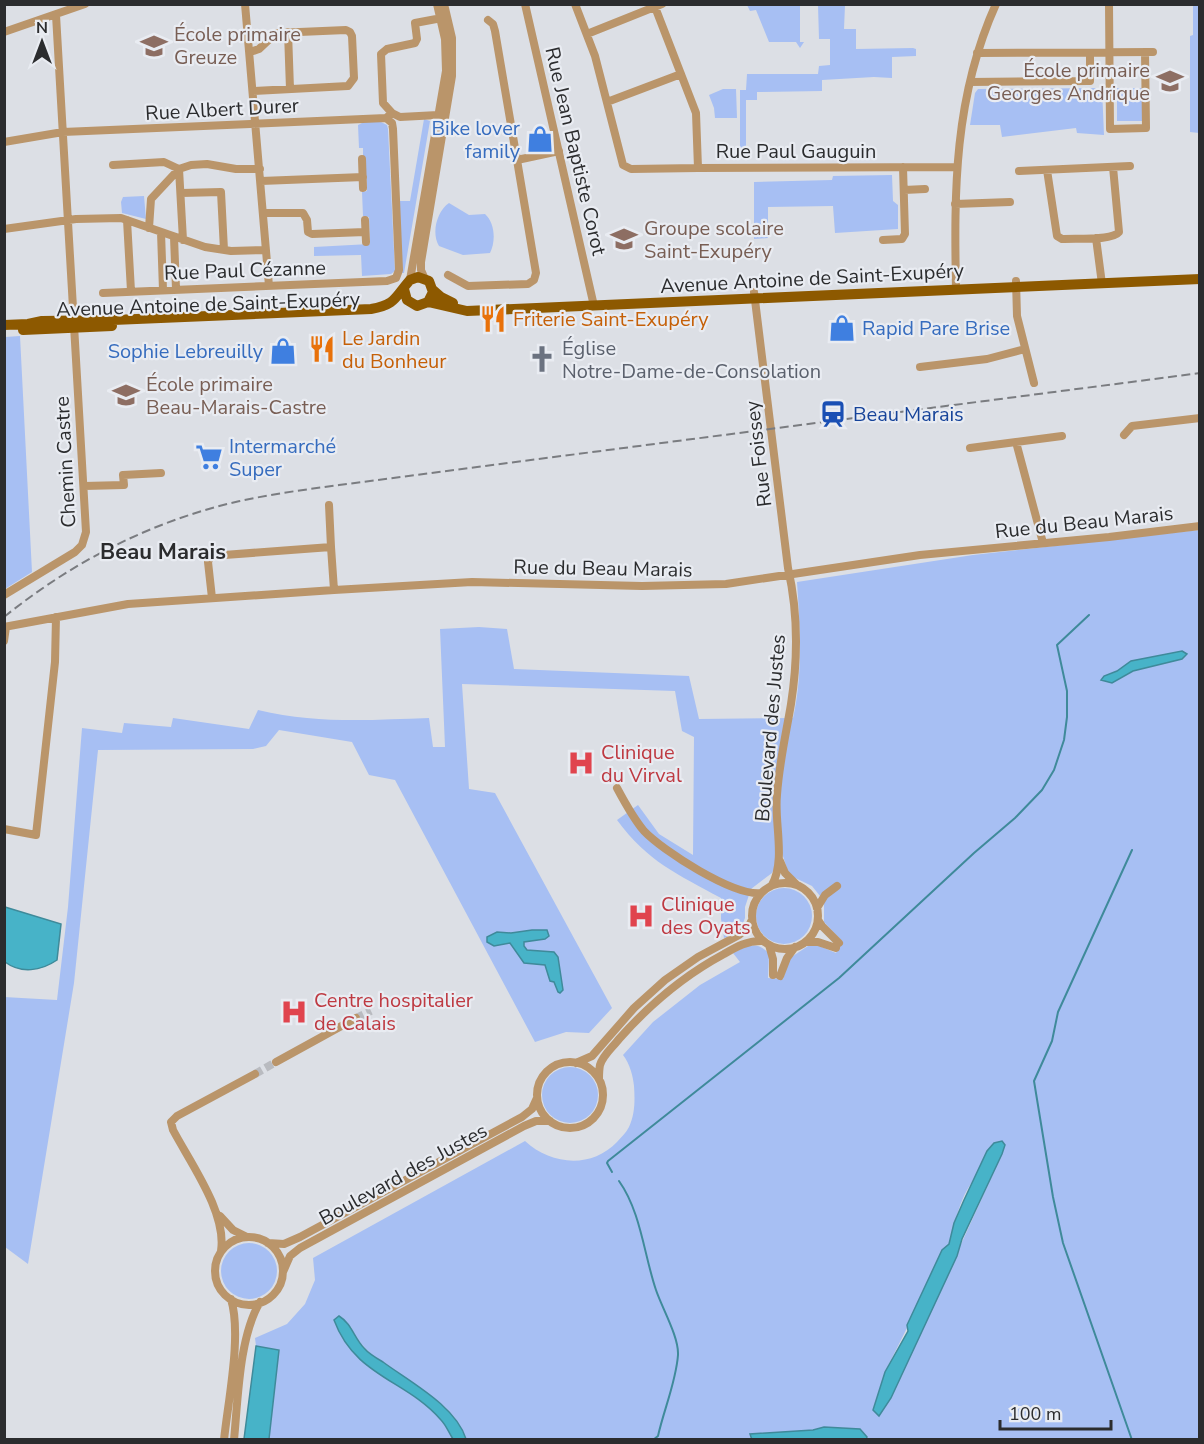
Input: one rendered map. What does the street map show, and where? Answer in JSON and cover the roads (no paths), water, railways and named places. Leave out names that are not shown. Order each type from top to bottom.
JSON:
[{"type":"main road","name":"Avenue Antoine de Saint-Exupéry","points":[[1102,281],[1200,273]]},
{"type":"main road","points":[[418,277],[425,279],[431,283],[432,297],[428,302],[419,306],[410,303],[405,296],[407,285],[418,277]]},
{"type":"main road","name":"Avenue Antoine de Saint-Exupéry","points":[[428,302],[467,311],[754,295],[1200,279]]},
{"type":"main road","name":"Avenue Antoine de Saint-Exupéry","points":[[4,331],[113,320],[370,309],[391,302],[407,285]]},
{"type":"main road","name":"Avenue Antoine de Saint-Exupéry","points":[[433,290],[444,299],[462,305],[593,303]]},
{"type":"main road","name":"Avenue Antoine de Saint-Exupéry","points":[[4,325],[373,315],[410,303]]},
{"type":"street","points":[[4,32],[85,4]]},
{"type":"street","points":[[245,4],[269,285]]},
{"type":"street","name":"Rue Jean Baptiste Corot","points":[[525,4],[593,303]]},
{"type":"street","points":[[575,4],[595,56],[621,163],[626,168],[698,168]]},
{"type":"street","points":[[956,287],[955,204],[960,127],[977,53],[996,4]]},
{"type":"street","points":[[977,53],[1090,52],[1110,52],[1149,52],[1146,128],[1110,129],[1110,52],[1109,4]]},
{"type":"street","points":[[587,34],[659,6]]},
{"type":"street","name":"Rue Paul Gauguin","points":[[659,6],[697,116],[698,168],[956,167]]},
{"type":"street","points":[[407,285],[446,61],[444,9]]},
{"type":"street","points":[[389,116],[383,103],[381,54],[387,49],[415,43],[417,39],[415,23],[444,9]]},
{"type":"street","points":[[425,279],[421,270],[421,262],[453,65],[452,38],[444,9]]},
{"type":"street","name":"Chemin Castre","points":[[4,595],[75,552],[82,545],[86,532],[56,15]]},
{"type":"street","points":[[448,275],[468,286],[528,284],[534,280],[536,273],[495,31],[493,24],[488,20]]},
{"type":"street","points":[[250,52],[259,50],[272,34],[349,31],[352,36],[353,80],[348,86],[253,91]]},
{"type":"street","points":[[288,32],[290,88]]},
{"type":"street","points":[[969,82],[1090,81],[1090,52]]},
{"type":"street","points":[[607,102],[681,74]]},
{"type":"street","name":"Rue Albert Durer","points":[[4,142],[63,132],[438,115]]},
{"type":"street","name":"Rue Paul Cézanne","points":[[103,293],[387,281],[396,278],[399,270],[393,129],[389,116]]},
{"type":"street","points":[[517,160],[559,151]]},
{"type":"street","points":[[362,159],[363,188]]},
{"type":"street","points":[[113,165],[164,162],[179,169]]},
{"type":"street","points":[[148,228],[151,199],[179,169],[191,165],[207,164],[236,169],[260,169]]},
{"type":"street","points":[[1019,171],[1130,166]]},
{"type":"street","points":[[883,240],[902,239],[904,234],[903,167]]},
{"type":"street","points":[[1047,170],[1056,233],[1062,239],[1096,238],[1116,236],[1120,229],[1113,167]]},
{"type":"street","points":[[179,169],[183,240]]},
{"type":"street","points":[[261,181],[363,177]]},
{"type":"street","points":[[904,190],[925,189]]},
{"type":"street","points":[[181,193],[222,192],[224,250]]},
{"type":"street","points":[[955,204],[1010,202]]},
{"type":"street","points":[[263,213],[303,213],[307,220],[308,232],[312,234],[365,237],[365,220]]},
{"type":"street","points":[[4,229],[117,218],[183,240],[224,250],[266,250]]},
{"type":"street","points":[[127,220],[131,291]]},
{"type":"street","points":[[161,232],[163,290]]},
{"type":"street","points":[[174,237],[176,289]]},
{"type":"street","points":[[1096,238],[1102,281]]},
{"type":"street","points":[[1016,284],[1017,316],[1034,383]]},
{"type":"street","name":"Rue Foissey","points":[[754,295],[790,576]]},
{"type":"street","points":[[920,367],[987,359],[1025,349]]},
{"type":"street","points":[[1124,435],[1132,426],[1200,418]]},
{"type":"street","points":[[970,448],[1062,436]]},
{"type":"street","points":[[1016,442],[1043,543]]},
{"type":"street","points":[[84,486],[124,485],[123,475],[161,473]]},
{"type":"street","points":[[329,505],[334,590]]},
{"type":"street","name":"Rue du Beau Marais","points":[[5,627],[128,604],[334,590],[472,582],[691,586],[790,576],[920,555],[1200,525]]},
{"type":"street","points":[[212,598],[208,562],[211,556],[332,547]]},
{"type":"street","name":"Boulevard des Justes","points":[[772,885],[778,871],[777,784],[791,704],[795,660],[795,608],[790,576]]},
{"type":"street","points":[[4,829],[36,835],[55,662],[56,617]]},
{"type":"street","points":[[4,641],[5,627]]},
{"type":"street","points":[[617,788],[634,817],[653,840],[746,899],[755,931],[766,943],[773,959],[776,975],[795,948],[806,942],[814,933],[818,920],[817,908],[808,892]]},
{"type":"street","name":"Boulevard des Justes","points":[[778,849],[783,871],[796,885]]},
{"type":"street","points":[[724,883],[747,892],[761,893]]},
{"type":"street","points":[[576,1063],[590,1069],[599,1079],[603,1089],[603,1101],[599,1112],[592,1120],[574,1128],[562,1127],[550,1121],[541,1111],[537,1098],[539,1085],[547,1072],[560,1064],[576,1063],[592,1056],[634,1008],[665,980],[698,957],[740,935],[748,927],[761,893],[772,885],[783,883],[796,885],[808,892],[821,892],[837,886],[825,895],[817,908]]},
{"type":"street","points":[[806,942],[838,945],[818,920]]},
{"type":"street","points":[[599,1079],[599,1067],[607,1054],[640,1017],[669,989],[698,969],[747,943],[766,943],[780,949],[795,948]]},
{"type":"street","points":[[276,1062],[356,1018]]},
{"type":"street","points":[[248,1237],[230,1227],[216,1210],[173,1130],[171,1122],[177,1116],[255,1074]]},
{"type":"street","name":"Boulevard des Justes","points":[[268,1243],[284,1244],[300,1238],[522,1117],[532,1108],[537,1098]]},
{"type":"street","name":"Boulevard des Justes","points":[[282,1272],[290,1257],[300,1248],[524,1126],[536,1121],[550,1121]]},
{"type":"street","points":[[216,1210],[222,1230],[221,1251],[215,1266],[216,1280],[222,1291],[231,1299],[243,1304],[260,1302],[276,1290],[282,1272],[279,1256],[268,1243],[258,1238],[248,1237],[231,1242],[221,1251]]},
{"type":"street","points":[[224,1440],[236,1335],[235,1314],[231,1299]]},
{"type":"street","points":[[234,1440],[245,1341],[260,1302]]},
{"type":"waterway","points":[[612,1172],[608,1161],[839,978],[1015,818],[1042,790],[1054,770],[1064,740],[1067,717],[1067,691],[1057,645],[1089,615]]},
{"type":"waterway","points":[[1132,850],[1058,1012],[1052,1041],[1034,1081],[1063,1243],[1132,1440]]},
{"type":"waterway","points":[[619,1181],[637,1220],[656,1290],[678,1348],[672,1385],[658,1436],[653,1440]]},
{"type":"tunnel","points":[[356,1018],[371,1011]]},
{"type":"tunnel","points":[[255,1074],[276,1062]]},
{"type":"railway","points":[[4,617],[55,580],[109,548],[166,523],[255,498],[339,485],[1200,373]]},
{"type":"place","name":"École primaire Greuze","points":[[154,46]]},
{"type":"place","name":"École primaire Georges Andrique","points":[[1170,81]]},
{"type":"place","name":"Bike lover family","points":[[540,139]]},
{"type":"place","name":"Groupe scolaire Saint-Exupéry","points":[[624,239]]},
{"type":"place","name":"Friterie Saint-Exupéry","points":[[493,319]]},
{"type":"place","name":"Rapid Pare Brise","points":[[842,328]]},
{"type":"place","name":"Le Jardin du Bonheur","points":[[322,349]]},
{"type":"place","name":"Sophie Lebreuilly","points":[[283,351]]},
{"type":"place","name":"Église Notre-Dame-de-Consolation","points":[[542,359]]},
{"type":"place","name":"École primaire Beau-Marais-Castre","points":[[126,395]]},
{"type":"place","name":"Beau Marais","points":[[833,414]]},
{"type":"place","name":"Intermarché Super","points":[[209,457]]},
{"type":"place","name":"Clinique du Virval","points":[[581,763]]},
{"type":"place","name":"Clinique des Oyats","points":[[641,916]]},
{"type":"place","name":"Centre hospitalier de Calais","points":[[294,1012]]},
{"type":"district","name":"Beau Marais","points":[[163,551]]}]
